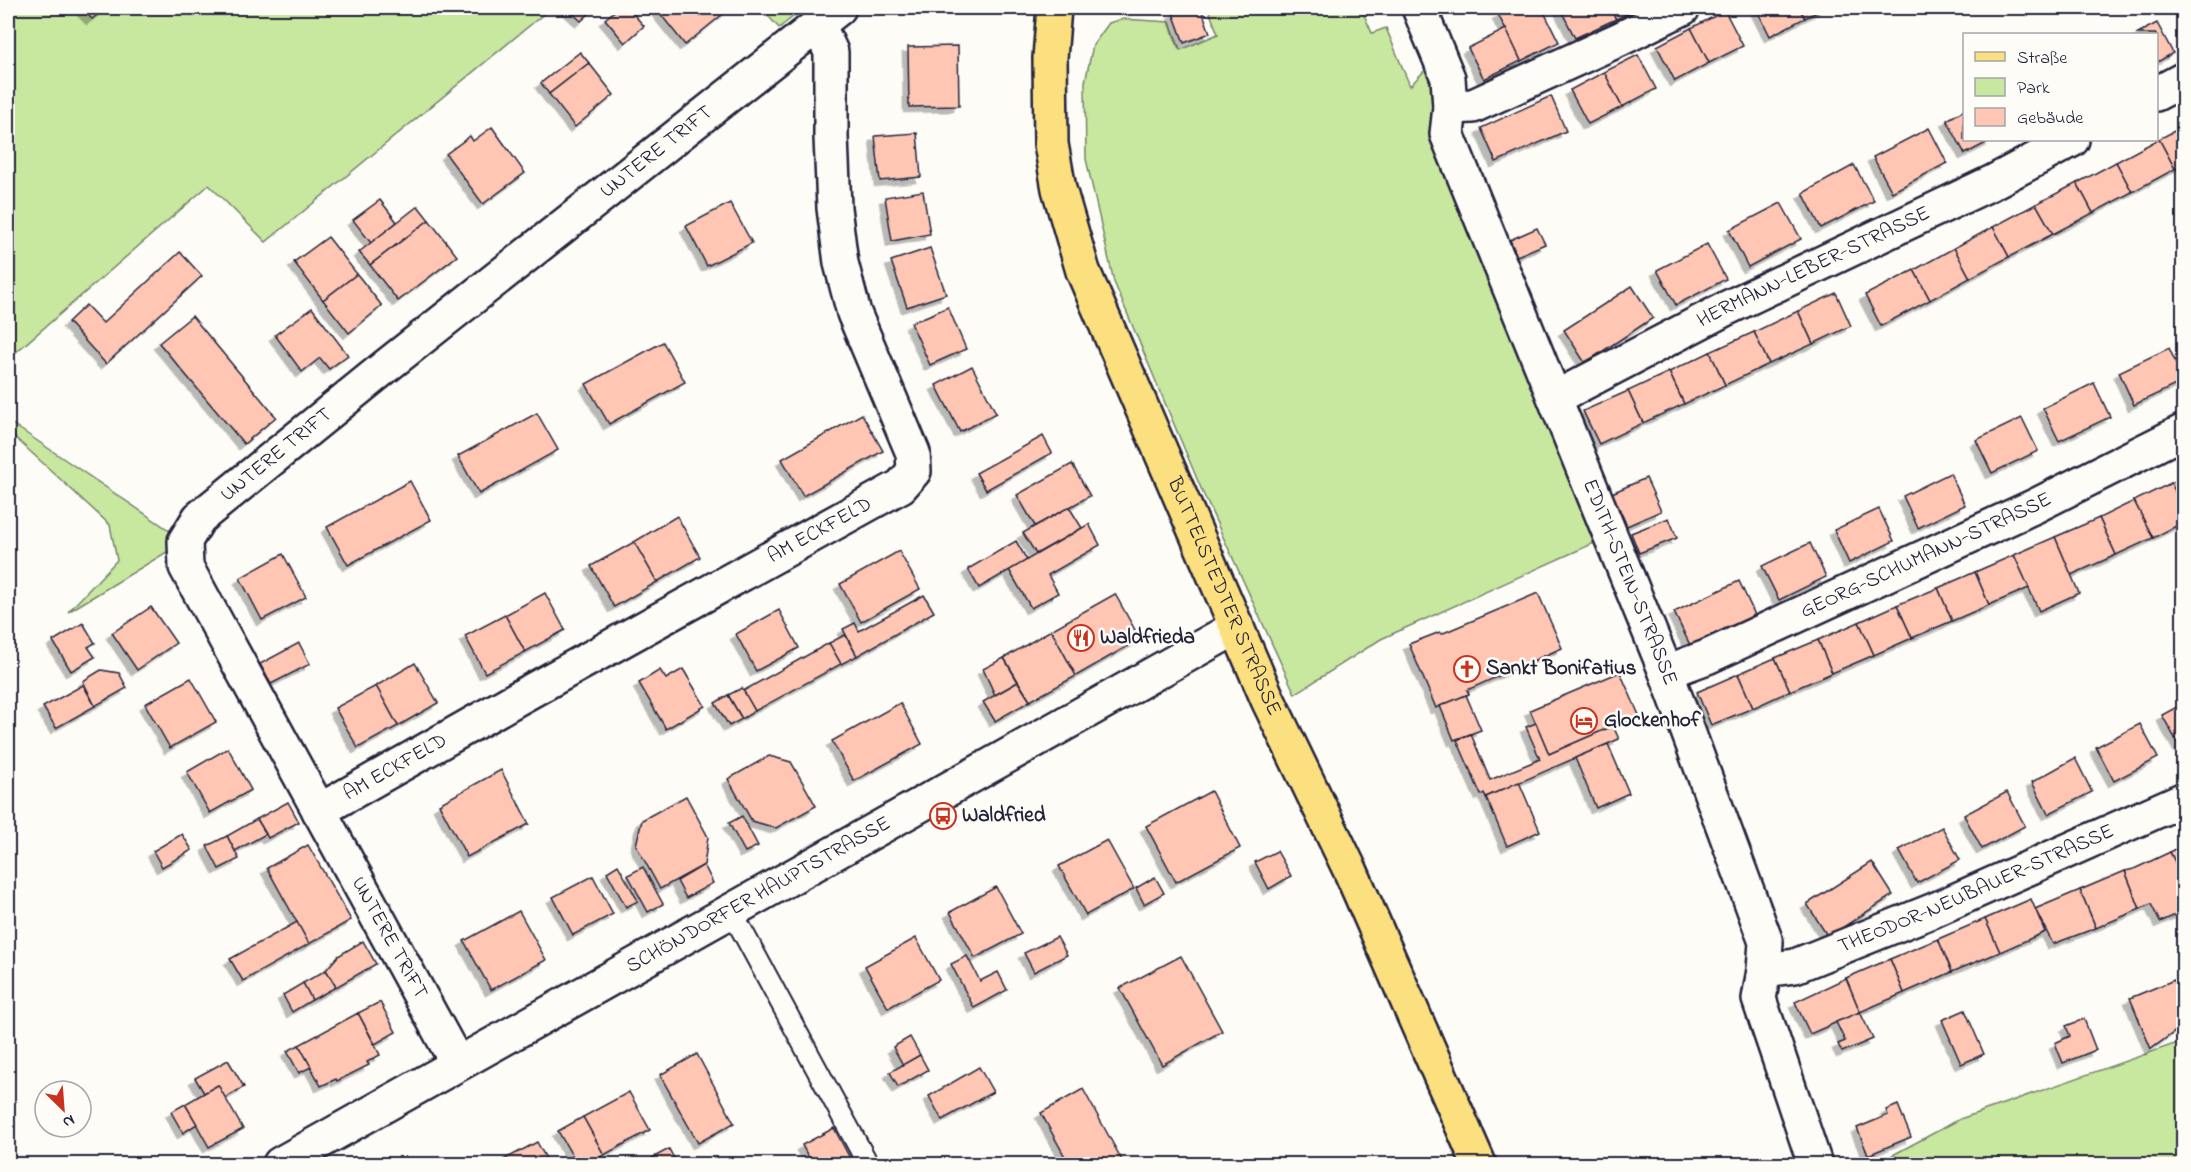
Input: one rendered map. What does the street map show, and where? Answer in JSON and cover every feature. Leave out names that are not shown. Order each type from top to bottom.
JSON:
[{"type":"main road","name":"BUTTELSTEDTER STRASSE","points":[[1054,8],[1050,58],[1051,144],[1059,189],[1083,271],[1268,700],[1351,872],[1479,1164]]},
{"type":"street","name":"EDITH-STEIN-STRASSE","points":[[1419,8],[1448,78],[1450,107],[1447,134],[1666,672],[1766,942],[1760,999],[1815,1164]]},
{"type":"street","points":[[1450,107],[1473,106],[1683,8]]},
{"type":"street","name":"AM ECKFELD","points":[[319,811],[901,486],[914,471],[913,453],[854,313],[841,263],[834,208],[829,16]]},
{"type":"street","name":"UNTERE TRIFT","points":[[458,1063],[186,567],[185,541],[199,518],[385,367],[829,16]]},
{"type":"street","points":[[2158,93],[2184,79]]},
{"type":"street","name":"HERMANN-LEBER-STRASSE","points":[[1555,398],[1727,308],[1991,183],[2070,141]]},
{"type":"street","name":"GEORG-SCHUMANN-STRASSE","points":[[1666,672],[1707,657],[2035,506],[2184,431]]},
{"type":"street","name":"SCHÖNDORFER HAUPTSTRASSE","points":[[280,1164],[1237,627]]},
{"type":"street","name":"THEODOR-NEUBAUER-STRASSE","points":[[1764,970],[1795,966],[1902,923],[2184,799]]},
{"type":"lane","points":[[732,912],[868,1164]]},
{"type":"green space","points":[[8,8],[551,8],[266,242],[209,185],[8,359]]},
{"type":"green space","points":[[761,8],[804,8],[779,28]]},
{"type":"green space","points":[[1208,8],[1361,8],[1372,33],[1386,28],[1410,86],[1428,67],[1436,94],[1431,138],[1594,543],[1381,639],[1295,694],[1203,493],[1114,282],[1086,159],[1085,82],[1093,45],[1109,23],[1122,19],[1170,22],[1180,50],[1218,34]]},
{"type":"green space","points":[[8,421],[185,541],[68,612],[117,560],[110,525],[8,431]]},
{"type":"green space","points":[[2183,1041],[2183,1164],[1876,1164],[1960,1119]]},
{"type":"building","points":[[81,8],[106,8],[92,19]]},
{"type":"building","points":[[567,8],[595,8],[581,21]]},
{"type":"building","points":[[618,8],[628,8],[644,26],[625,43],[605,19]]},
{"type":"building","points":[[663,8],[726,8],[728,10],[685,45],[658,11]]},
{"type":"building","points":[[1187,8],[1201,8],[1210,33],[1184,43],[1173,13]]},
{"type":"building","points":[[1511,8],[1542,8],[1559,42],[1521,61],[1498,14]]},
{"type":"building","points":[[1560,8],[1610,8],[1616,19],[1575,38]]},
{"type":"building","points":[[1610,8],[1639,8],[1616,19]]},
{"type":"building","points":[[1756,8],[1799,8],[1805,18],[1770,36]]},
{"type":"building","points":[[1799,8],[1825,8],[1805,18]]},
{"type":"building","points":[[1725,11],[1743,46],[1709,63],[1691,28]]},
{"type":"building","points":[[2157,23],[2173,53],[2158,62],[2158,33],[2138,33]]},
{"type":"building","points":[[1691,28],[1709,63],[1675,81],[1657,46]]},
{"type":"building","points":[[1506,29],[1521,61],[1484,79],[1468,48]]},
{"type":"building","points":[[958,46],[959,106],[909,107],[908,47]]},
{"type":"building","points":[[580,52],[589,63],[549,94],[541,83]]},
{"type":"building","points":[[1638,55],[1656,89],[1622,107],[1604,72]]},
{"type":"building","points":[[589,63],[614,95],[575,127],[549,94]]},
{"type":"building","points":[[1604,72],[1622,107],[1588,124],[1570,90]]},
{"type":"building","points":[[1551,96],[1566,131],[1496,162],[1481,128]]},
{"type":"building","points":[[1963,111],[1963,141],[1990,141],[1965,154],[1947,120]]},
{"type":"building","points":[[2184,126],[2184,165],[2175,169],[2159,139]]},
{"type":"building","points":[[492,127],[525,173],[483,204],[446,154],[470,136],[473,141]]},
{"type":"building","points":[[1929,128],[1947,163],[1892,192],[1873,157]]},
{"type":"building","points":[[917,133],[921,177],[880,181],[875,136]]},
{"type":"building","points":[[2158,140],[2175,169],[2132,192],[2116,162]]},
{"type":"building","points":[[2116,162],[2132,192],[2093,213],[2077,183]]},
{"type":"building","points":[[1854,165],[1874,201],[1821,228],[1803,193]]},
{"type":"building","points":[[2077,183],[2093,213],[2053,234],[2036,204]]},
{"type":"building","points":[[923,191],[930,234],[892,241],[885,197]]},
{"type":"building","points":[[380,200],[397,222],[371,243],[353,220]]},
{"type":"building","points":[[730,203],[752,243],[707,266],[686,226]]},
{"type":"building","points":[[1781,203],[1801,239],[1748,267],[1729,230]]},
{"type":"building","points":[[2036,204],[2053,234],[2009,257],[1993,227]]},
{"type":"building","points":[[418,206],[429,220],[370,265],[359,252]]},
{"type":"building","points":[[429,220],[457,256],[398,301],[370,265]]},
{"type":"building","points":[[1993,227],[2009,257],[1970,278],[1954,248]]},
{"type":"building","points":[[1537,228],[1545,244],[1517,256],[1510,240]]},
{"type":"building","points":[[328,237],[357,274],[323,300],[294,262]]},
{"type":"building","points":[[1707,244],[1726,279],[1676,305],[1657,270]]},
{"type":"building","points":[[930,248],[946,294],[907,307],[891,261]]},
{"type":"building","points":[[1954,248],[1970,278],[1930,300],[1914,270]]},
{"type":"building","points":[[180,252],[202,276],[106,364],[68,322],[86,305],[103,323]]},
{"type":"building","points":[[1914,270],[1930,300],[1881,326],[1865,295]]},
{"type":"building","points":[[357,274],[382,306],[349,333],[323,300]]},
{"type":"building","points":[[1632,286],[1653,318],[1585,363],[1564,330]]},
{"type":"building","points":[[1836,293],[1851,326],[1813,344],[1798,311]]},
{"type":"building","points":[[948,307],[966,349],[930,365],[911,323]]},
{"type":"building","points":[[312,308],[348,355],[329,369],[320,358],[302,372],[275,335]]},
{"type":"building","points":[[1798,311],[1813,344],[1769,364],[1754,332]]},
{"type":"building","points":[[192,316],[276,417],[244,444],[159,343]]},
{"type":"building","points":[[1754,332],[1769,364],[1725,385],[1710,352]]},
{"type":"building","points":[[663,342],[685,382],[609,424],[586,384]]},
{"type":"building","points":[[2169,348],[2184,381],[2134,405],[2119,372]]},
{"type":"building","points":[[1710,352],[1725,385],[1684,404],[1669,372]]},
{"type":"building","points":[[972,366],[996,413],[960,432],[936,385]]},
{"type":"building","points":[[1669,372],[1684,404],[1643,423],[1628,391]]},
{"type":"building","points":[[2094,383],[2110,417],[2059,441],[2043,408]]},
{"type":"building","points":[[1628,391],[1643,423],[1599,444],[1583,411]]},
{"type":"building","points":[[537,413],[558,450],[479,494],[458,456]]},
{"type":"building","points":[[862,414],[883,451],[803,496],[782,459]]},
{"type":"building","points":[[2022,418],[2038,451],[1992,473],[1976,440]]},
{"type":"building","points":[[1043,436],[1052,453],[986,490],[976,473]]},
{"type":"building","points":[[1072,464],[1090,496],[1035,526],[1017,495]]},
{"type":"building","points":[[1950,473],[1965,505],[1918,528],[1903,496]]},
{"type":"building","points":[[2184,477],[2184,509],[2171,483]]},
{"type":"building","points":[[1646,478],[1661,511],[1627,526],[1612,493]]},
{"type":"building","points":[[410,481],[431,520],[348,565],[327,527]]},
{"type":"building","points":[[2171,483],[2184,509],[2184,522],[2153,538],[2134,501]]},
{"type":"building","points":[[2134,501],[2153,538],[2116,555],[2099,518]]},
{"type":"building","points":[[1069,507],[1082,528],[1036,554],[1023,533]]},
{"type":"building","points":[[1879,509],[1894,541],[1849,563],[1834,530]]},
{"type":"building","points":[[677,516],[700,557],[657,582],[634,542]]},
{"type":"building","points":[[1669,518],[1677,538],[1639,553],[1631,533]]},
{"type":"building","points":[[2099,518],[2116,555],[2071,575],[2055,537]]},
{"type":"building","points":[[1089,524],[1100,545],[1048,575],[1058,593],[1031,608],[1009,570]]},
{"type":"building","points":[[2055,537],[2079,593],[2039,611],[2014,555]]},
{"type":"building","points":[[1016,541],[1027,560],[979,588],[968,569]]},
{"type":"building","points":[[634,542],[657,582],[614,607],[591,566]]},
{"type":"building","points":[[1810,543],[1826,577],[1779,600],[1762,566]]},
{"type":"building","points":[[899,551],[920,589],[861,622],[840,584]]},
{"type":"building","points":[[283,554],[306,597],[262,620],[240,578]]},
{"type":"building","points":[[2014,555],[2029,588],[1989,605],[1975,572]]},
{"type":"building","points":[[1975,572],[1989,605],[1952,621],[1938,588]]},
{"type":"building","points":[[1739,581],[1755,615],[1690,645],[1674,612]]},
{"type":"building","points":[[1938,588],[1952,621],[1912,638],[1897,605]]},
{"type":"building","points":[[545,593],[565,630],[525,652],[505,615]]},
{"type":"building","name":"Sankt Bonifatius","points":[[1538,593],[1562,648],[1467,690],[1469,694],[1436,708],[1409,644],[1440,632],[1441,634]]},
{"type":"building","points":[[1115,594],[1140,639],[1076,676],[1051,630]]},
{"type":"building","points":[[924,595],[934,612],[857,656],[843,629],[855,623],[859,631]]},
{"type":"building","points":[[1897,605],[1912,638],[1874,655],[1859,622]]},
{"type":"building","points":[[151,607],[176,643],[137,670],[112,633]]},
{"type":"building","points":[[779,610],[799,648],[756,671],[736,634]]},
{"type":"building","points":[[505,615],[525,652],[485,673],[465,636]]},
{"type":"building","points":[[1859,622],[1874,655],[1832,673],[1818,640]]},
{"type":"building","points":[[83,623],[95,643],[88,647],[95,657],[71,671],[53,641]]},
{"type":"building","points":[[1051,630],[1076,676],[1030,701],[1004,658]]},
{"type":"building","points":[[845,635],[857,656],[841,664],[829,643]]},
{"type":"building","points":[[1818,640],[1832,673],[1790,691],[1775,658]]},
{"type":"building","points":[[299,643],[310,664],[271,684],[260,664]]},
{"type":"building","points":[[829,643],[841,664],[755,711],[743,691]]},
{"type":"building","points":[[1004,658],[1018,682],[995,695],[983,669]]},
{"type":"building","points":[[1775,658],[1790,691],[1753,708],[1738,674]]},
{"type":"building","points":[[415,663],[438,703],[398,726],[376,686]]},
{"type":"building","points":[[683,669],[705,706],[666,729],[639,683],[660,670],[666,679]]},
{"type":"building","points":[[101,670],[119,673],[127,688],[95,706],[83,681]]},
{"type":"building","points":[[1620,672],[1639,715],[1549,754],[1530,710]]},
{"type":"building","points":[[1738,674],[1753,708],[1711,725],[1697,692]]},
{"type":"building","points":[[191,678],[216,722],[170,748],[145,704]]},
{"type":"building","points":[[1018,682],[1030,701],[995,721],[983,702]]},
{"type":"building","points":[[83,685],[95,706],[56,728],[43,707]]},
{"type":"building","points":[[376,686],[398,726],[358,748],[335,708]]},
{"type":"building","points":[[742,688],[755,711],[742,719],[728,695]]},
{"type":"building","points":[[728,695],[742,719],[729,726],[715,703]]},
{"type":"building","points":[[1466,695],[1481,730],[1454,740],[1440,706]]},
{"type":"building","points":[[900,703],[922,744],[854,781],[832,741]]},
{"type":"building","points":[[2184,703],[2184,745],[2180,747],[2162,715]]},
{"type":"building","points":[[1536,723],[1549,754],[1613,726],[1619,739],[1486,797],[1484,793],[1481,795],[1457,740],[1471,734],[1490,780],[1540,759],[1526,727]]},
{"type":"building","points":[[2140,724],[2158,758],[2114,781],[2096,747]]},
{"type":"building","points":[[1608,744],[1629,793],[1596,808],[1575,758]]},
{"type":"building","points":[[228,748],[251,790],[210,813],[187,772]]},
{"type":"building","points":[[769,756],[791,762],[816,806],[776,828],[752,821],[728,779]]},
{"type":"building","points":[[2075,758],[2092,792],[2048,814],[2032,782]]},
{"type":"building","points":[[501,770],[529,824],[467,857],[439,804]]},
{"type":"building","points":[[1519,782],[1540,831],[1507,846],[1486,797]]},
{"type":"building","points":[[1211,791],[1240,848],[1176,882],[1146,826]]},
{"type":"building","points":[[2007,792],[2025,826],[1982,849],[1964,815]]},
{"type":"building","points":[[686,796],[708,837],[704,865],[660,889],[636,845],[642,820]]},
{"type":"building","points":[[288,802],[299,822],[268,838],[257,819]]},
{"type":"building","points":[[742,816],[758,846],[745,852],[729,823]]},
{"type":"building","points":[[257,819],[266,834],[235,851],[227,836]]},
{"type":"building","points":[[1942,827],[1960,860],[1917,883],[1899,850]]},
{"type":"building","points":[[182,834],[192,850],[162,867],[153,851]]},
{"type":"building","points":[[227,836],[239,859],[219,869],[207,846]]},
{"type":"building","points":[[1107,840],[1134,889],[1086,915],[1059,866]]},
{"type":"building","points":[[308,845],[351,920],[309,944],[267,868]]},
{"type":"building","points":[[2184,845],[2184,880],[2170,852]]},
{"type":"building","points":[[1277,851],[1291,876],[1269,889],[1255,862]]},
{"type":"building","points":[[2170,852],[2184,880],[2184,911],[2160,922],[2151,904],[2140,909],[2125,871]]},
{"type":"building","points":[[1872,862],[1893,895],[1828,937],[1807,904]]},
{"type":"building","points":[[618,865],[638,901],[626,907],[607,872]]},
{"type":"building","points":[[704,865],[713,883],[686,898],[677,881]]},
{"type":"building","points":[[643,867],[663,904],[648,912],[628,875]]},
{"type":"building","points":[[2125,871],[2140,909],[2096,928],[2080,890]]},
{"type":"building","points":[[593,876],[613,914],[573,935],[553,897]]},
{"type":"building","points":[[1155,877],[1164,893],[1144,904],[1136,888]]},
{"type":"building","points":[[996,887],[1021,934],[975,958],[950,912]]},
{"type":"building","points":[[2080,890],[2096,928],[2053,944],[2035,909]]},
{"type":"building","points":[[2031,899],[2045,932],[2000,952],[1985,919]]},
{"type":"building","points":[[519,911],[546,960],[491,990],[464,941]]},
{"type":"building","points":[[1985,919],[2000,952],[1952,972],[1938,939]]},
{"type":"building","points":[[297,922],[309,944],[243,981],[230,959]]},
{"type":"building","points":[[1057,937],[1067,955],[1034,972],[1024,953]]},
{"type":"building","points":[[916,938],[939,980],[888,1008],[865,966]]},
{"type":"building","points":[[1938,939],[1952,972],[1904,993],[1890,959]]},
{"type":"building","points":[[363,941],[376,964],[336,987],[326,970],[338,956]]},
{"type":"building","points":[[967,956],[980,981],[998,972],[1007,990],[974,1008],[951,964]]},
{"type":"building","points":[[1181,956],[1222,1031],[1162,1065],[1120,988]]},
{"type":"building","points":[[1890,959],[1904,993],[1860,1012],[1846,978]]},
{"type":"building","points":[[326,970],[336,987],[312,1000],[303,983]]},
{"type":"building","points":[[1846,978],[1860,1012],[1810,1034],[1795,1002]]},
{"type":"building","points":[[2174,980],[2184,1003],[2184,1025],[2151,1049],[2130,998]]},
{"type":"building","points":[[303,983],[312,1000],[292,1012],[283,995]]},
{"type":"building","points":[[380,1002],[396,1032],[375,1044],[358,1013]]},
{"type":"building","points":[[1965,1010],[1984,1054],[1961,1064],[1942,1020]]},
{"type":"building","points":[[1860,1012],[1873,1039],[1842,1052],[1838,1044],[1845,1041],[1836,1022]]},
{"type":"building","points":[[358,1013],[380,1055],[367,1062],[369,1065],[337,1081],[336,1079],[321,1086],[299,1045]]},
{"type":"building","points":[[2084,1019],[2096,1050],[2063,1063],[2055,1043],[2070,1036],[2066,1026]]},
{"type":"building","points":[[910,1037],[920,1055],[903,1065],[893,1047]]},
{"type":"building","points":[[299,1045],[311,1067],[299,1073],[287,1051]]},
{"type":"building","points":[[697,1054],[734,1123],[698,1143],[660,1075]]},
{"type":"building","points":[[920,1055],[928,1070],[898,1087],[890,1072]]},
{"type":"building","points":[[228,1060],[244,1087],[225,1098],[218,1085],[204,1093],[195,1078]]},
{"type":"building","points":[[979,1067],[993,1092],[942,1120],[929,1096]]},
{"type":"building","points":[[218,1085],[243,1129],[209,1147],[185,1104]]},
{"type":"building","points":[[1083,1089],[1123,1162],[1118,1164],[1069,1164],[1041,1113]]},
{"type":"building","points":[[629,1092],[650,1130],[604,1155],[583,1117]]},
{"type":"building","points":[[185,1104],[197,1124],[183,1133],[171,1112]]},
{"type":"building","points":[[1898,1105],[1911,1137],[1868,1155],[1857,1128],[1888,1115],[1886,1110]]},
{"type":"building","points":[[583,1117],[604,1155],[587,1164],[577,1164],[558,1131]]},
{"type":"building","points":[[834,1128],[853,1164],[812,1164],[802,1145]]},
{"type":"building","points":[[537,1142],[549,1164],[496,1164]]},
{"type":"building","points":[[669,1149],[677,1164],[656,1164],[652,1158]]},
{"type":"place","name":"Waldfrieda","points":[[1081,638]]},
{"type":"place","name":"Sankt Bonifatius","points":[[1467,669]]},
{"type":"place","name":"Glockenhof","points":[[1584,721]]},
{"type":"place","name":"Waldfried","points":[[943,816]]}]
